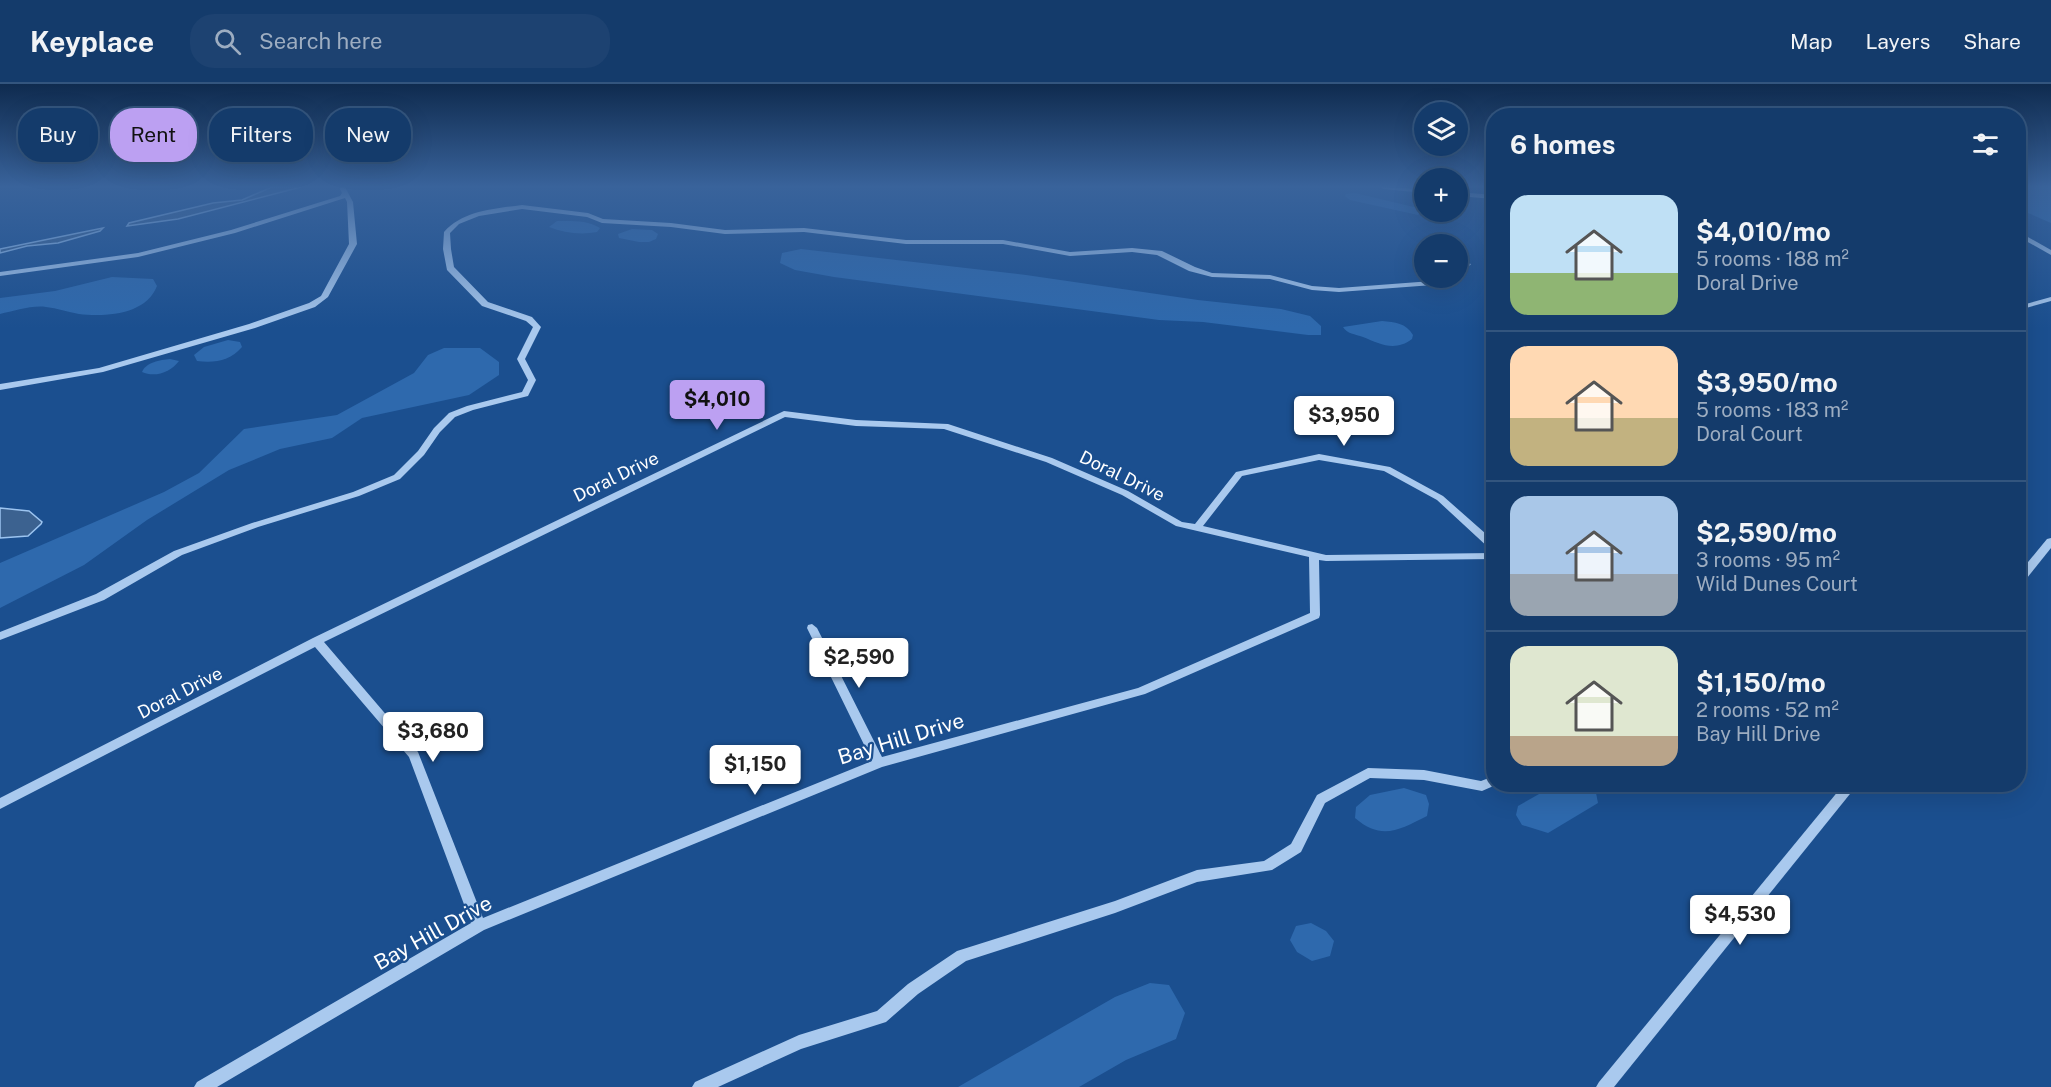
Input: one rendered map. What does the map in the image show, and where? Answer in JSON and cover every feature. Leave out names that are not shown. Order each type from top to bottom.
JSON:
[{"type":"street","points":[[0,274],[138,255],[226,234]]},
{"type":"street","points":[[0,387],[108,368],[252,326],[312,305],[324,297],[353,244],[352,234]]},
{"type":"street","points":[[0,636],[100,597],[178,553],[255,525],[356,494],[397,477],[421,453],[437,430],[452,415],[525,394],[532,380],[521,359],[537,327],[530,319],[485,304],[450,268],[447,234]]},
{"type":"street","points":[[836,234],[906,242],[1004,242],[1070,254],[1132,250],[1160,253],[1192,269],[1212,275],[1270,277],[1312,288],[1339,290],[1414,285]]},
{"type":"street","points":[[2026,238],[2051,253]]},
{"type":"street","points":[[2026,306],[2051,299]]},
{"type":"street","name":"Doral Drive","points":[[0,804],[317,641],[784,414],[856,423],[945,426],[1048,460],[1125,493],[1179,524],[1326,558],[1486,556]]},
{"type":"street","points":[[1197,528],[1239,474],[1319,457],[1388,469],[1440,498],[1486,540]]},
{"type":"street","points":[[2026,571],[2051,541]]},
{"type":"street","name":"Bay Hill Drive","points":[[202,1087],[479,926],[879,763],[1141,691],[1315,615],[1314,555]]},
{"type":"street","points":[[812,628],[879,763]]},
{"type":"street","points":[[317,641],[414,755],[479,926]]},
{"type":"street","points":[[700,1087],[799,1042],[881,1017],[913,989],[962,956],[1115,907],[1197,876],[1267,866],[1296,848],[1321,799],[1368,773],[1424,775],[1482,786],[1486,785]]},
{"type":"street","points":[[1604,1087],[1845,792]]},
{"type":"shaded area","points":[[75,234],[90,234],[58,243],[27,246],[0,253],[0,249]]},
{"type":"shaded area","points":[[618,234],[658,234],[656,239],[649,242],[639,242],[619,238]]},
{"type":"shaded area","points":[[801,249],[1026,275],[1198,300],[1281,309],[1310,316],[1321,326],[1321,335],[1203,322],[1159,320],[834,277],[795,270],[780,263],[782,253]]},
{"type":"shaded area","points":[[112,277],[153,279],[157,286],[152,296],[144,303],[124,312],[101,315],[79,314],[41,307],[0,314],[0,298],[55,291]]},
{"type":"shaded area","points":[[1382,321],[1404,326],[1413,335],[1412,339],[1400,345],[1388,346],[1351,333],[1343,327]]},
{"type":"shaded area","points":[[228,340],[240,342],[242,347],[222,360],[197,361],[194,355],[204,347]]},
{"type":"shaded area","points":[[444,348],[480,348],[499,362],[499,375],[469,395],[362,418],[332,438],[280,449],[229,470],[147,520],[84,565],[0,608],[0,563],[164,492],[199,473],[244,429],[337,415],[414,373],[428,355]]},
{"type":"shaded area","points":[[170,359],[179,361],[167,371],[157,374],[142,372],[150,364]]},
{"type":"shaded area","points":[[0,508],[29,511],[42,522],[28,536],[0,538]]},
{"type":"shaded area","points":[[1404,788],[1426,795],[1429,804],[1427,816],[1391,831],[1374,829],[1355,818],[1356,807],[1370,795]]},
{"type":"shaded area","points":[[1543,792],[1595,792],[1598,803],[1548,833],[1522,825],[1516,815],[1518,806]]},
{"type":"shaded area","points":[[1311,923],[1326,931],[1334,941],[1330,956],[1312,961],[1297,952],[1290,940],[1296,926]]},
{"type":"shaded area","points":[[1150,983],[1169,985],[1185,1013],[1176,1039],[1126,1060],[1079,1087],[958,1087],[1115,997]]}]
